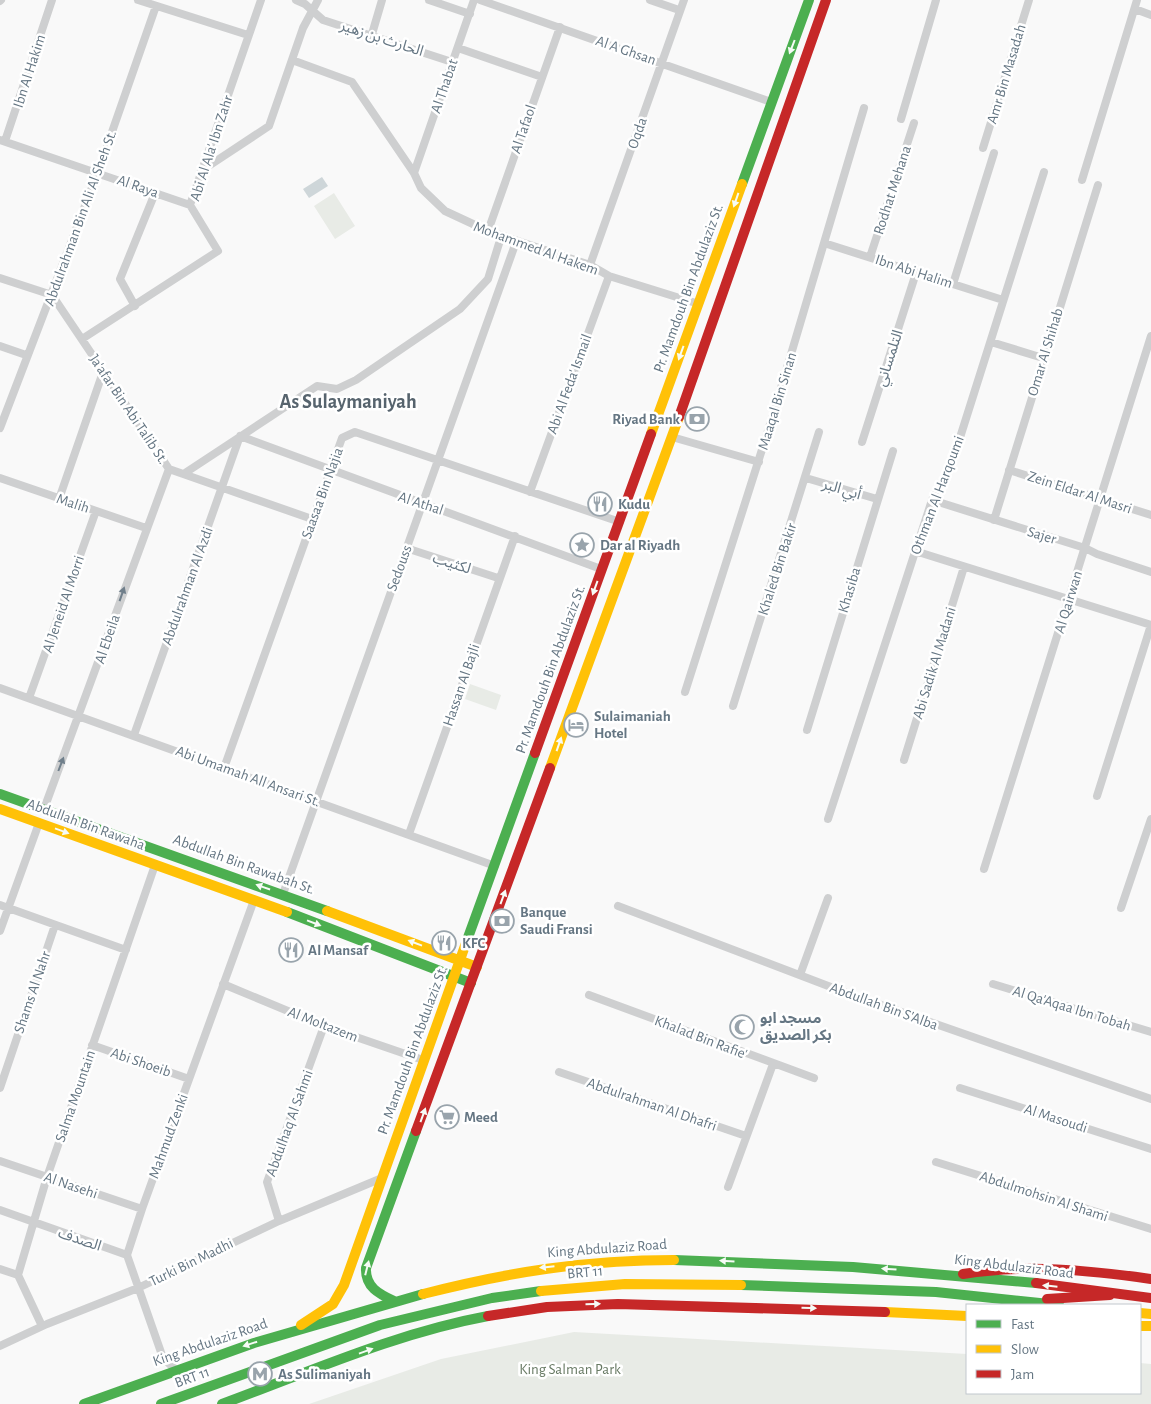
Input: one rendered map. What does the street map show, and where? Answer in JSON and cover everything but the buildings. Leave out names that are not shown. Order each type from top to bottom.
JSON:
[{"type":"street","name":"Ibn Al Hakim","points":[[3,141],[52,0]]},
{"type":"street","points":[[138,0],[248,35]]},
{"type":"street","name":"Abi Al Ala' Ibn Zahr","points":[[82,339],[218,251],[190,205],[261,0]]},
{"type":"street","name":"الحارث بن زهير","points":[[296,0],[314,10],[323,20],[372,34],[452,62]]},
{"type":"street","points":[[201,171],[269,126],[303,28],[318,0]]},
{"type":"street","points":[[372,34],[382,0]]},
{"type":"street","points":[[428,0],[470,14]]},
{"type":"street","name":"Al Thabat","points":[[414,172],[474,0]]},
{"type":"street","name":"Al A Ghsan","points":[[480,0],[771,102]]},
{"type":"street","points":[[650,0],[679,10]]},
{"type":"street","name":"Oqda","points":[[590,265],[684,0]]},
{"type":"street","points":[[394,1301],[369,1286],[365,1274],[366,1268],[672,437],[826,0]]},
{"type":"street","points":[[901,118],[936,0]]},
{"type":"street","name":"Amr Bin Masadah","points":[[983,148],[1029,0]]},
{"type":"street","points":[[1082,180],[1137,0]]},
{"type":"street","name":"Pr. Mamdouh Bin Abdulaziz St.","points":[[296,1329],[333,1304],[344,1285],[423,1060],[809,1]]},
{"type":"street","name":"Abdulrahman Bin Ali Al Sheh St.","points":[[1,424],[98,172],[156,6]]},
{"type":"street","points":[[1134,10],[1151,15]]},
{"type":"street","name":"Al Tafaol","points":[[488,232],[560,27]]},
{"type":"street","points":[[458,48],[542,77]]},
{"type":"street","name":"Mohammed Al Hakem","points":[[292,60],[352,82],[414,172],[421,188],[444,212],[501,237],[590,265],[609,276],[699,304]]},
{"type":"street","name":"Maaqal Bin Sinan","points":[[685,692],[759,462],[864,108]]},
{"type":"street","name":"Rodhat Mehana","points":[[870,257],[914,123]]},
{"type":"street","name":"Al Raya","points":[[3,141],[190,205]]},
{"type":"street","points":[[953,284],[994,153]]},
{"type":"street","name":"Othman Al Harqoumi","points":[[828,819],[932,500],[951,466],[992,342],[1003,300],[1044,172]]},
{"type":"street","name":"Omar Al Shihab","points":[[994,520],[1098,185]]},
{"type":"street","points":[[135,306],[120,279],[155,193]]},
{"type":"street","points":[[186,473],[317,386],[337,389],[356,380],[460,309],[488,279],[501,237]]},
{"type":"street","name":"Sedouss","points":[[283,894],[516,242]]},
{"type":"street","name":"Ibn Abi Halim","points":[[824,243],[1003,300]]},
{"type":"street","name":"التلمساني","points":[[862,442],[916,273]]},
{"type":"street","name":"Abi Al Feda' Ismail","points":[[530,492],[609,276]]},
{"type":"street","points":[[0,278],[52,295]]},
{"type":"street","name":"Ja'afar Bin Abi Talib St.","points":[[52,295],[168,469],[186,473],[312,519]]},
{"type":"street","name":"Al Qairwan","points":[[984,869],[1151,336]]},
{"type":"street","points":[[992,342],[1043,358]]},
{"type":"street","points":[[0,346],[26,355]]},
{"type":"street","points":[[59,499],[103,372]]},
{"type":"street","name":"Saasaa Bin Najia","points":[[224,768],[342,438],[355,432],[620,522]]},
{"type":"street","name":"Khaled Bin Bakir","points":[[733,706],[819,432]]},
{"type":"street","name":"Al Athal","points":[[240,436],[329,471],[415,502],[423,502],[601,569]]},
{"type":"street","name":"Abdulrahman Al Azdi","points":[[134,735],[240,436]]},
{"type":"street","points":[[672,437],[759,462]]},
{"type":"street","name":"Khasiba","points":[[808,730],[893,451]]},
{"type":"street","name":"Al Ebeila","points":[[44,809],[168,469]]},
{"type":"street","name":"Zein Eldar Al Masri","points":[[1010,470],[1151,515]]},
{"type":"street","name":"Malih","points":[[0,478],[146,528]]},
{"type":"street","name":"أبي البر","points":[[806,478],[877,499]]},
{"type":"street","name":"Sajer","points":[[932,500],[1085,548],[1097,554],[1151,572]]},
{"type":"street","name":"Al Jeneid Al Morri","points":[[29,698],[96,511]]},
{"type":"street","name":"Hassan Al Bajli","points":[[409,834],[498,578],[515,536]]},
{"type":"street","name":"لكثيب","points":[[406,548],[498,578]]},
{"type":"street","points":[[915,551],[1151,625],[1097,796]]},
{"type":"street","name":"Abi Sadik Al Madani","points":[[904,760],[964,567]]},
{"type":"street","name":"Abi Umamah All Ansari St.","points":[[0,688],[495,866]]},
{"type":"street","name":"Abdullah Bin Rawabah St.","points":[[0,794],[283,894],[477,966]]},
{"type":"street","name":"Abdullah Bin Rawaha","points":[[0,809],[254,900],[471,983]]},
{"type":"street","points":[[1121,908],[1151,819]]},
{"type":"street","points":[[0,931],[38,823]]},
{"type":"street","name":"Salma Mountain","points":[[18,1275],[47,1177],[155,865]]},
{"type":"street","points":[[800,975],[828,898]]},
{"type":"street","name":"Mahmud Zenki","points":[[127,1255],[254,900]]},
{"type":"street","points":[[0,905],[126,950]]},
{"type":"street","name":"Abdullah Bin S'Alba","points":[[618,906],[974,1039],[1151,1099]]},
{"type":"street","name":"Shams Al Nahr","points":[[0,1088],[55,925]]},
{"type":"street","name":"Al Moltazem","points":[[223,984],[324,1026],[423,1060]]},
{"type":"street","name":"Al Qa'Aqaa Ibn Tobah","points":[[993,984],[1151,1032]]},
{"type":"street","name":"Khalad Bin Rafie'","points":[[589,995],[814,1078]]},
{"type":"street","name":"Abdulhaq Al Sahmi","points":[[279,1221],[267,1182],[324,1026]]},
{"type":"street","name":"Abi Shoeib","points":[[92,1045],[189,1079]]},
{"type":"street","points":[[728,1187],[773,1064]]},
{"type":"street","name":"Abdulrahman Al Dhafri","points":[[558,1072],[746,1136]]},
{"type":"street","name":"Al Masoudi","points":[[960,1088],[1151,1149]]},
{"type":"street","name":"Al Nasehi","points":[[0,1161],[142,1209]]},
{"type":"street","name":"Abdulmohsin Al Shami","points":[[936,1162],[1151,1229]]},
{"type":"street","name":"Turki Bin Madhi","points":[[0,1346],[42,1326],[138,1288],[279,1221],[382,1178]]},
{"type":"street","name":"الصدف","points":[[0,1210],[127,1255]]},
{"type":"street","points":[[127,1255],[163,1358],[175,1369]]},
{"type":"street","name":"King Abdulaziz Road","points":[[84,1404],[175,1369],[296,1329],[394,1301],[541,1267],[613,1261],[688,1259],[811,1264],[961,1274],[1151,1298]]},
{"type":"street","points":[[961,1274],[989,1268],[1008,1268],[1104,1272],[1151,1279]]},
{"type":"street","points":[[0,1269],[18,1275],[42,1326]]},
{"type":"street","name":"BRT 11","points":[[161,1404],[380,1325],[492,1298],[558,1290],[626,1284],[693,1283],[936,1292],[1051,1304]]},
{"type":"street","name":"BRT 11","points":[[1028,1301],[1127,1294]]},
{"type":"street","points":[[222,1404],[398,1340],[463,1322],[524,1310],[592,1304],[669,1305],[966,1316]]},
{"type":"green space","points":[[334,193],[355,226],[335,239],[314,206]]},
{"type":"green space","points":[[470,684],[501,695],[496,710],[465,699]]},
{"type":"green space","name":"King Salman Park","points":[[574,1332],[966,1354],[966,1394],[1141,1394],[1141,1363],[1151,1364],[1151,1404],[309,1404],[441,1359]]},
{"type":"shaded area","points":[[322,177],[328,186],[309,198],[303,189]]},
{"type":"traffic: fast","points":[[742,184],[809,0]]},
{"type":"traffic: fast","points":[[466,943],[535,753]]},
{"type":"traffic: fast","points":[[0,794],[327,911]]},
{"type":"traffic: fast","points":[[287,912],[471,983]]},
{"type":"traffic: fast","points":[[394,1301],[383,1296],[370,1285],[366,1275],[366,1268],[416,1131]]},
{"type":"traffic: fast","points":[[674,1260],[853,1267],[1036,1283]]},
{"type":"traffic: fast","points":[[741,1285],[936,1292],[1050,1304]]},
{"type":"traffic: fast","points":[[161,1404],[380,1325],[492,1298],[541,1291]]},
{"type":"traffic: fast","points":[[84,1404],[254,1343],[423,1294]]},
{"type":"traffic: fast","points":[[222,1404],[386,1343],[420,1332],[488,1316]]},
{"type":"traffic: slow","points":[[651,434],[742,184]]},
{"type":"traffic: slow","points":[[550,768],[679,417]]},
{"type":"traffic: slow","points":[[0,809],[287,912]]},
{"type":"traffic: slow","points":[[327,911],[477,967]]},
{"type":"traffic: slow","points":[[301,1325],[333,1304],[344,1285],[466,943]]},
{"type":"traffic: slow","points":[[423,1294],[486,1279],[547,1269],[609,1262],[674,1260]]},
{"type":"traffic: slow","points":[[541,1291],[625,1284],[741,1285]]},
{"type":"traffic: slow","points":[[885,1312],[966,1316]]},
{"type":"traffic: slow","points":[[1141,1313],[1151,1314]]},
{"type":"traffic: slow","points":[[1141,1326],[1151,1326]]},
{"type":"traffic: jam","points":[[679,417],[826,0]]},
{"type":"traffic: jam","points":[[535,753],[651,434]]},
{"type":"traffic: jam","points":[[416,1131],[550,768]]},
{"type":"traffic: jam","points":[[963,1274],[1010,1269],[1057,1269],[1151,1279]]},
{"type":"traffic: jam","points":[[1036,1283],[1151,1298]]},
{"type":"traffic: jam","points":[[1047,1299],[1110,1295]]},
{"type":"traffic: jam","points":[[488,1316],[547,1307],[618,1304],[885,1312]]},
{"type":"place","name":"Riyad Bank","points":[[697,419]]},
{"type":"place","name":"Kudu","points":[[600,504]]},
{"type":"place","name":"Dar al Riyadh","points":[[582,545]]},
{"type":"place","name":"Sulaimaniah Hotel","points":[[576,725]]},
{"type":"place","name":"Banque Saudi Fransi","points":[[502,921]]},
{"type":"place","name":"KFC","points":[[444,943]]},
{"type":"place","name":"Al Mansaf","points":[[291,950]]},
{"type":"place","name":"مسجد ابو بكر الصديق","points":[[742,1027]]},
{"type":"place","name":"Meed","points":[[447,1117]]},
{"type":"place","name":"As Sulimaniyah","points":[[260,1374]]},
{"type":"district","name":"As Sulaymaniyah","points":[[348,401]]}]
